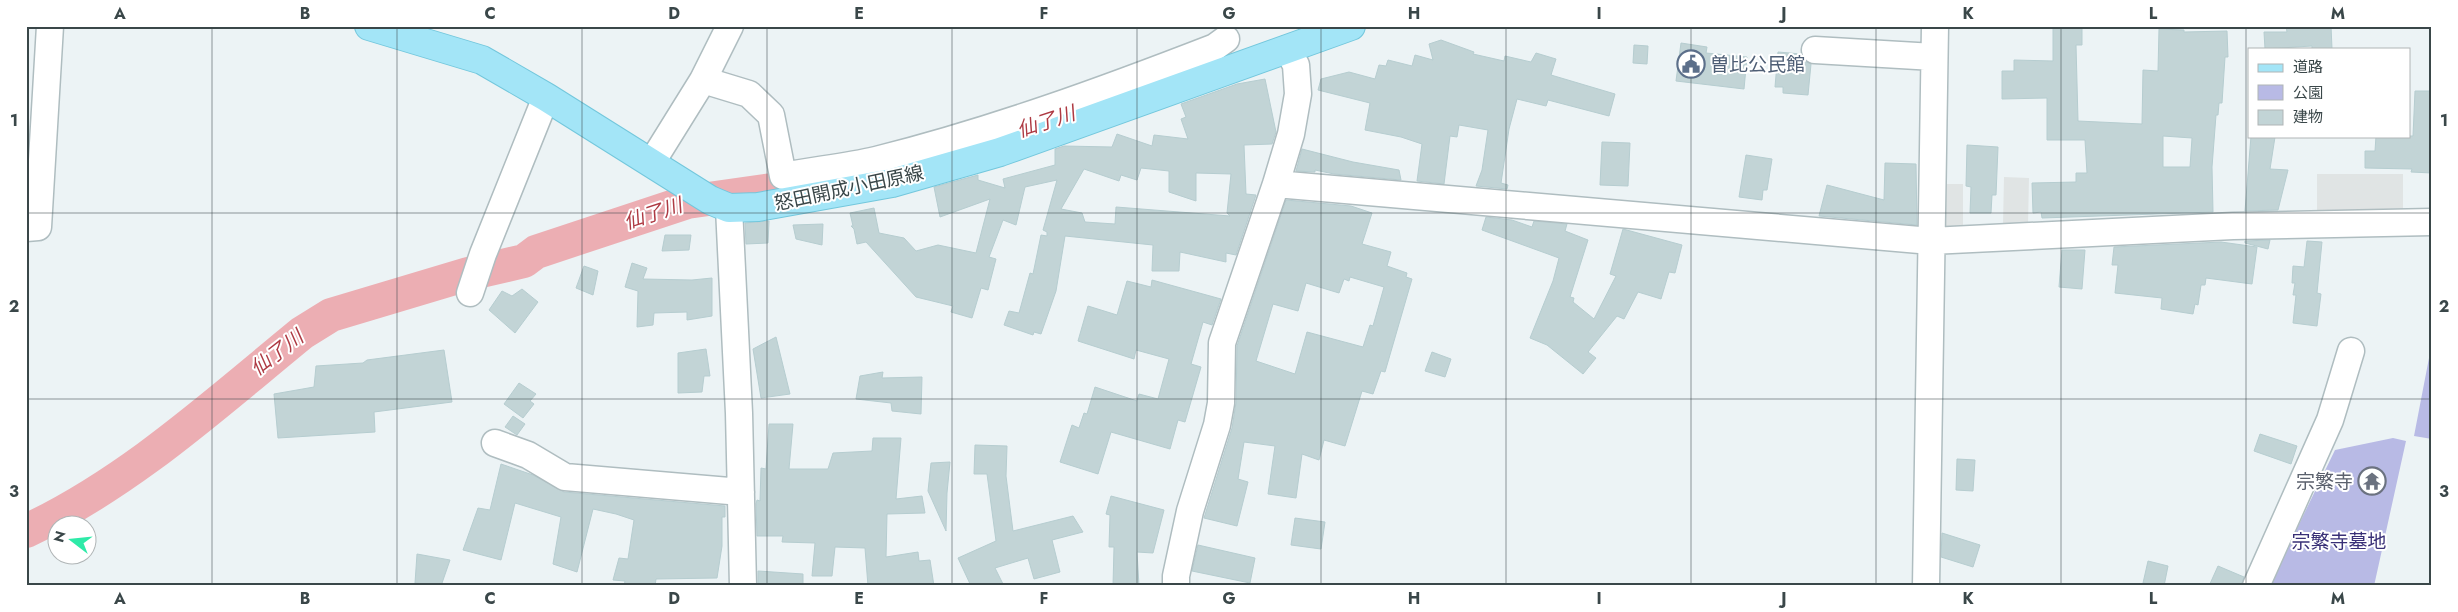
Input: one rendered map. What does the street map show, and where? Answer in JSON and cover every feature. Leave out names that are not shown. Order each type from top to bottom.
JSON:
[{"type":"main road","name":"怒田開成小田原線","points":[[369,26],[482,60],[546,96],[652,162],[686,186],[710,200],[729,208],[758,207],[901,180],[1000,152],[1351,26]]},
{"type":"street","points":[[26,228],[38,227],[50,26]]},
{"type":"street","points":[[652,162],[703,80],[730,26]]},
{"type":"street","points":[[1926,586],[1935,26]]},
{"type":"street","points":[[703,80],[749,94],[771,115],[782,176],[875,160],[956,138],[1087,96],[1215,46],[1224,32]]},
{"type":"street","points":[[1224,32],[1234,69]]},
{"type":"street","points":[[1176,586],[1176,576],[1190,511],[1221,403],[1222,342],[1276,184],[1291,134],[1298,94],[1296,65],[1287,49]]},
{"type":"street","points":[[1815,50],[1934,57]]},
{"type":"street","points":[[470,293],[483,254],[546,96]]},
{"type":"street","points":[[1276,184],[1931,241],[2233,226],[2432,222]]},
{"type":"street","points":[[729,208],[743,586]]},
{"type":"street","points":[[2256,586],[2330,420],[2351,351]]},
{"type":"street","points":[[495,443],[528,455],[565,478],[741,492]]},
{"type":"green space","points":[[2429,358],[2432,358],[2432,439],[2414,436]]},
{"type":"green space","name":"宗繁寺墓地","points":[[2393,438],[2406,441],[2374,586],[2269,586],[2335,450]]},
{"type":"shaded area","points":[[2317,174],[2403,174],[2403,218],[2317,218]]},
{"type":"shaded area","points":[[2004,177],[2029,178],[2028,225],[2003,225]]},
{"type":"shaded area","points":[[1937,184],[1963,184],[1963,232],[1936,231]]},
{"type":"building","points":[[2053,26],[2082,26],[2082,45],[2076,45],[2078,121],[2142,124],[2143,70],[2158,71],[2159,29],[2184,30],[2184,32],[2227,31],[2228,57],[2225,57],[2222,103],[2219,103],[2218,115],[2216,115],[2212,167],[2213,212],[2042,218],[2041,212],[2033,213],[2032,183],[2076,182],[2076,173],[2087,173],[2085,140],[2047,140],[2047,98],[2002,99],[2002,71],[2014,71],[2014,60],[2053,61]],"holes":[[[2163,136],[2192,138],[2190,167],[2163,167]]]},
{"type":"building","points":[[2286,26],[2331,26],[2332,48],[2312,48],[2312,46],[2265,48],[2264,32],[2287,32]]},
{"type":"building","points":[[1441,40],[1474,52],[1473,54],[1504,61],[1505,56],[1531,62],[1536,53],[1556,59],[1551,75],[1615,94],[1609,116],[1548,100],[1546,106],[1517,99],[1509,129],[1501,183],[1508,185],[1507,189],[1476,186],[1482,170],[1488,130],[1459,125],[1457,137],[1450,136],[1444,184],[1417,181],[1422,144],[1401,137],[1365,130],[1370,103],[1318,90],[1321,79],[1349,72],[1375,79],[1379,65],[1386,66],[1388,60],[1412,66],[1415,55],[1433,60],[1429,44]]},
{"type":"building","points":[[1681,43],[1707,47],[1706,53],[1747,57],[1744,89],[1676,81]]},
{"type":"building","points":[[1634,45],[1648,46],[1647,64],[1633,63]]},
{"type":"building","points":[[1778,52],[1801,54],[1806,62],[1811,64],[1808,95],[1783,93],[1783,87],[1775,87]]},
{"type":"building","points":[[1265,79],[1276,132],[1272,144],[1244,145],[1246,194],[1256,195],[1236,255],[1226,253],[1226,262],[1180,252],[1179,271],[1152,271],[1153,245],[1065,236],[1056,291],[1041,334],[1034,332],[1033,335],[1004,325],[1009,311],[1019,313],[1030,273],[1033,274],[1041,235],[1047,236],[1047,232],[1043,230],[1057,180],[1025,187],[1016,225],[1003,220],[989,257],[996,259],[988,290],[981,288],[972,318],[951,312],[953,306],[916,297],[866,242],[857,244],[854,229],[851,226],[853,226],[850,213],[874,208],[879,233],[904,238],[916,251],[938,245],[976,253],[990,199],[940,217],[934,187],[978,175],[978,180],[1005,188],[1003,179],[1055,165],[1055,149],[1064,146],[1112,147],[1117,134],[1152,146],[1154,135],[1188,139],[1181,119],[1186,117],[1181,104],[1237,84]],"holes":[[[1141,168],[1169,171],[1169,192],[1196,201],[1196,173],[1231,174],[1227,213],[1230,216],[1116,207],[1115,224],[1085,222],[1082,213],[1061,209],[1084,169],[1119,181],[1121,175],[1137,180]]]},
{"type":"building","points":[[2415,91],[2432,91],[2432,173],[2411,172],[2412,169],[2365,168],[2365,151],[2375,151],[2376,138],[2410,138],[2410,136],[2413,136]]},
{"type":"building","points":[[2251,138],[2275,138],[2270,169],[2288,170],[2278,210],[2245,211]]},
{"type":"building","points":[[1602,142],[1630,143],[1628,186],[1600,185]]},
{"type":"building","points":[[1967,145],[1998,147],[1996,195],[1992,195],[1991,213],[1970,213],[1971,187],[1966,186]]},
{"type":"building","points":[[1302,149],[1353,162],[1399,170],[1401,180],[1334,174],[1315,170],[1315,172],[1296,171]]},
{"type":"building","points":[[1746,155],[1772,159],[1767,190],[1763,190],[1762,200],[1739,197]]},
{"type":"building","points":[[1885,163],[1916,164],[1917,225],[1819,216],[1827,185],[1884,200]]},
{"type":"building","points":[[1286,200],[1351,206],[1372,213],[1362,244],[1391,252],[1387,266],[1407,273],[1406,277],[1412,279],[1385,372],[1381,371],[1373,394],[1362,391],[1345,446],[1324,440],[1319,460],[1302,454],[1296,498],[1268,494],[1275,446],[1244,442],[1238,479],[1248,482],[1237,526],[1204,518],[1232,428],[1236,403],[1237,346]],"holes":[[[1350,277],[1384,287],[1373,326],[1370,325],[1363,347],[1307,332],[1295,374],[1256,361],[1273,304],[1298,311],[1306,283],[1339,293],[1344,279],[1349,281]]]},
{"type":"building","points":[[1486,217],[1512,220],[1532,227],[1534,221],[1567,224],[1565,231],[1588,240],[1570,297],[1574,298],[1573,302],[1594,319],[1616,276],[1610,274],[1623,229],[1682,245],[1675,273],[1669,272],[1661,299],[1638,292],[1624,319],[1617,316],[1588,352],[1596,358],[1583,374],[1547,345],[1530,338],[1553,281],[1559,258],[1482,230]]},
{"type":"building","points":[[769,221],[768,243],[746,244],[745,223]]},
{"type":"building","points":[[823,224],[822,245],[796,239],[793,225]]},
{"type":"building","points":[[665,235],[691,235],[689,250],[662,251]]},
{"type":"building","points":[[2270,240],[2268,249],[2245,243],[2245,241]]},
{"type":"building","points":[[2307,241],[2322,242],[2317,293],[2321,294],[2317,326],[2293,323],[2296,295],[2293,295],[2295,283],[2292,283],[2293,266],[2304,267]]},
{"type":"building","points":[[2221,242],[2257,247],[2252,284],[2206,278],[2205,285],[2201,285],[2198,305],[2195,304],[2193,314],[2161,309],[2162,298],[2115,293],[2118,265],[2112,265],[2114,247]]},
{"type":"building","points":[[2062,250],[2085,250],[2082,289],[2059,287]]},
{"type":"building","points":[[632,263],[647,268],[643,279],[692,280],[712,278],[712,316],[687,320],[687,312],[654,313],[653,325],[637,327],[638,291],[625,287]]},
{"type":"building","points":[[584,266],[598,271],[593,295],[576,288]]},
{"type":"building","points":[[1152,280],[1221,299],[1212,325],[1203,322],[1191,364],[1201,367],[1185,422],[1178,420],[1170,449],[1111,432],[1098,474],[1060,462],[1072,425],[1079,428],[1084,413],[1087,414],[1095,387],[1137,401],[1139,394],[1158,399],[1169,359],[1136,350],[1134,359],[1078,341],[1088,306],[1117,315],[1127,281],[1151,287]]},
{"type":"building","points":[[522,289],[538,302],[515,333],[489,310],[502,291],[512,296]]},
{"type":"building","points":[[776,337],[790,394],[761,398],[753,349]]},
{"type":"building","points":[[706,349],[710,376],[704,376],[702,392],[678,393],[678,353]]},
{"type":"building","points":[[444,350],[452,402],[374,412],[375,432],[278,438],[274,394],[314,387],[316,366],[363,363],[367,360]]},
{"type":"building","points":[[1432,352],[1451,359],[1445,377],[1425,371]]},
{"type":"building","points":[[883,372],[882,378],[922,377],[921,414],[892,411],[891,403],[856,399],[860,376]]},
{"type":"building","points":[[519,383],[536,394],[530,401],[534,404],[523,418],[504,404]]},
{"type":"building","points":[[513,416],[525,424],[517,435],[505,427]]},
{"type":"building","points":[[769,424],[793,424],[789,469],[828,469],[833,453],[872,451],[873,438],[901,438],[896,499],[922,496],[925,513],[887,514],[886,557],[918,552],[919,561],[930,560],[934,586],[868,586],[865,548],[835,547],[832,576],[812,576],[815,543],[782,542],[783,536],[757,536],[756,504],[757,500],[760,501],[761,468],[766,469]]},
{"type":"building","points":[[2260,434],[2297,446],[2291,464],[2254,451]]},
{"type":"building","points":[[975,445],[1007,446],[1006,476],[1013,531],[1073,516],[1083,532],[1052,540],[1060,572],[1034,579],[1028,558],[995,568],[1004,586],[971,586],[958,558],[996,541],[987,474],[974,474]]},
{"type":"building","points":[[1957,459],[1975,460],[1973,491],[1956,490]]},
{"type":"building","points":[[950,462],[946,531],[928,491],[931,463]]},
{"type":"building","points":[[501,464],[533,475],[564,492],[725,506],[725,517],[722,517],[722,546],[717,578],[656,579],[655,586],[624,586],[625,581],[613,580],[619,558],[628,559],[634,520],[593,509],[577,572],[553,564],[561,517],[515,503],[501,560],[463,550],[478,508],[490,510]]},
{"type":"building","points":[[1111,496],[1164,510],[1153,553],[1137,552],[1139,586],[1113,586],[1114,547],[1109,547],[1110,515],[1106,514]]},
{"type":"building","points":[[1295,518],[1325,522],[1321,549],[1291,545]]},
{"type":"building","points":[[1942,533],[1980,545],[1973,567],[1941,557]]},
{"type":"building","points":[[1198,545],[1255,558],[1250,583],[1192,571]]},
{"type":"building","points":[[417,554],[450,560],[441,586],[415,583]]},
{"type":"building","points":[[2148,561],[2168,566],[2164,586],[2143,583]]},
{"type":"building","points":[[2218,566],[2244,577],[2241,586],[2209,586]]},
{"type":"building","points":[[758,571],[803,574],[803,586],[758,586]]},
{"type":"waterway","name":"仙了川","points":[[26,531],[64,512],[136,466],[204,414],[302,333],[331,315],[468,274],[524,261],[536,252],[687,202],[821,183]]},
{"type":"place","name":"曽比公民館","points":[[1691,64]]},
{"type":"place","name":"宗繁寺","points":[[2372,481]]}]
